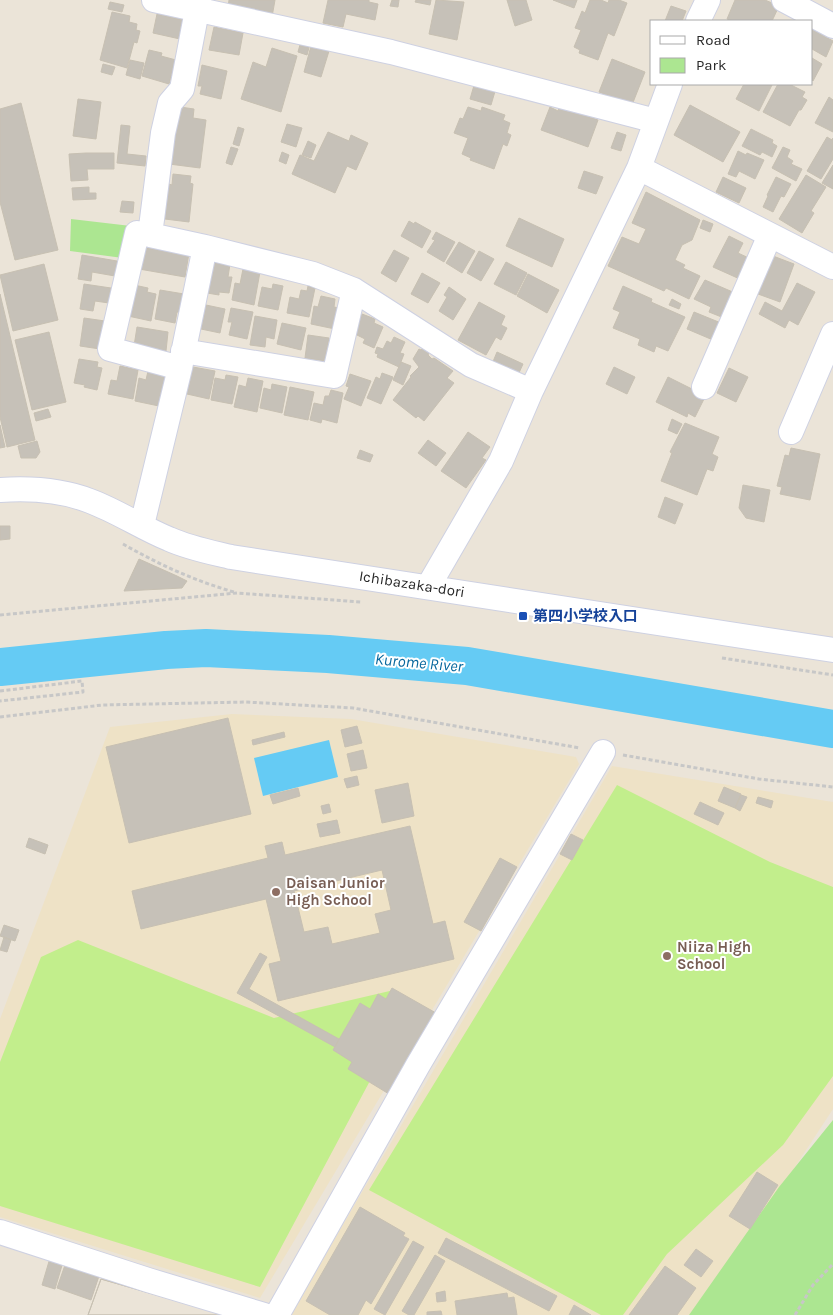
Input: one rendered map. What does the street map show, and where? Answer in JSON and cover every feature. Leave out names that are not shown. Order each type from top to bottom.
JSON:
[{"type":"street","points":[[154,0],[199,5],[391,52],[656,121]]},
{"type":"street","points":[[698,20],[708,0]]},
{"type":"street","points":[[784,0],[833,26]]},
{"type":"street","points":[[150,236],[163,133],[170,103],[182,88],[199,5]]},
{"type":"street","points":[[428,587],[501,461],[531,391],[639,168],[670,85]]},
{"type":"street","points":[[639,168],[833,267]]},
{"type":"street","points":[[354,290],[334,376],[110,349],[137,233],[204,246],[313,274],[354,290],[471,365],[531,391]]},
{"type":"street","points":[[704,387],[770,235]]},
{"type":"street","points":[[142,525],[182,359],[204,246]]},
{"type":"street","points":[[791,432],[833,334]]},
{"type":"street","name":"Ichibazaka-dori","points":[[0,490],[23,488],[55,492],[90,501],[170,540],[202,551],[833,650]]},
{"type":"street","points":[[276,1315],[418,1065],[603,752]]},
{"type":"street","points":[[0,1232],[264,1315]]},
{"type":"path","points":[[120,542],[143,556],[205,584],[237,593]]},
{"type":"path","points":[[0,615],[237,593],[362,602]]},
{"type":"path","points":[[716,657],[833,676]]},
{"type":"path","points":[[0,691],[82,681],[83,692],[0,701]]},
{"type":"path","points":[[0,717],[102,705],[246,702],[362,710],[759,779],[833,787]]},
{"type":"path","points":[[795,1315],[813,1285],[833,1264]]},
{"type":"shaded area","name":"Daisan Junior High School","points":[[232,714],[351,719],[576,757],[579,764],[260,1298],[0,1217],[0,1019],[110,727]]},
{"type":"shaded area","name":"Niiza High School","points":[[612,766],[833,802],[833,1109],[696,1315],[290,1315]]},
{"type":"green space","points":[[71,219],[131,226],[123,258],[70,251]]},
{"type":"green space","name":"Niiza High School","points":[[617,785],[770,862],[833,887],[833,1076],[783,1145],[667,1254],[623,1315],[601,1315],[369,1190]]},
{"type":"green space","points":[[78,940],[274,1018],[394,990],[412,1002],[260,1287],[0,1206],[0,1062],[41,957]]},
{"type":"green space","points":[[833,1120],[833,1315],[689,1315],[779,1187]]},
{"type":"water","points":[[329,740],[338,777],[263,796],[254,758]]},
{"type":"building","points":[[229,0],[275,0],[272,17],[228,8]]},
{"type":"building","points":[[328,0],[369,0],[369,2],[378,4],[375,20],[346,14],[343,27],[323,23]]},
{"type":"building","points":[[392,0],[399,0],[398,7],[390,6]]},
{"type":"building","points":[[416,0],[431,0],[430,5],[415,2]]},
{"type":"building","points":[[436,0],[464,2],[457,40],[429,34]]},
{"type":"building","points":[[507,0],[526,0],[532,20],[515,26]]},
{"type":"building","points":[[553,0],[577,0],[574,8]]},
{"type":"building","points":[[590,0],[601,0],[608,3],[609,0],[619,0],[627,3],[614,36],[608,33],[598,60],[579,53],[580,50],[574,47],[581,30],[575,28],[582,11],[585,13]]},
{"type":"building","points":[[735,0],[765,0],[779,6],[772,20],[727,19]]},
{"type":"building","points":[[110,2],[124,5],[122,12],[108,9]]},
{"type":"building","points":[[671,6],[686,11],[682,20],[665,20]]},
{"type":"building","points":[[112,12],[130,16],[129,22],[137,24],[136,30],[140,31],[137,43],[134,42],[127,68],[100,60]]},
{"type":"building","points":[[157,14],[184,20],[180,39],[153,33]]},
{"type":"building","points":[[214,27],[243,33],[239,55],[209,50]]},
{"type":"building","points":[[813,30],[833,41],[826,57],[813,50]]},
{"type":"building","points":[[301,41],[310,44],[307,55],[298,52]]},
{"type":"building","points":[[311,46],[329,51],[321,77],[304,72]]},
{"type":"building","points":[[272,48],[297,56],[281,112],[241,99],[253,62],[266,67]]},
{"type":"building","points":[[149,50],[162,53],[161,56],[176,60],[169,84],[142,76]]},
{"type":"building","points":[[612,59],[645,72],[632,105],[599,92]]},
{"type":"building","points":[[813,59],[822,64],[813,81]]},
{"type":"building","points":[[130,60],[144,63],[140,79],[126,75]]},
{"type":"building","points":[[103,64],[115,67],[112,75],[101,72]]},
{"type":"building","points":[[202,65],[227,71],[221,99],[200,94],[202,86],[198,86]]},
{"type":"building","points":[[475,82],[496,88],[491,105],[470,99]]},
{"type":"building","points":[[743,85],[772,85],[759,111],[736,99]]},
{"type":"building","points":[[777,85],[791,85],[805,92],[802,97],[807,100],[790,126],[763,112]]},
{"type":"building","points":[[829,97],[833,100],[833,132],[815,123]]},
{"type":"building","points":[[78,99],[101,102],[96,139],[73,136]]},
{"type":"building","points":[[21,103],[58,250],[15,260],[0,202],[0,109]]},
{"type":"building","points":[[690,105],[740,132],[723,162],[674,135]]},
{"type":"building","points":[[560,106],[598,120],[588,147],[541,130],[550,107],[558,111]]},
{"type":"building","points":[[180,107],[194,109],[193,118],[206,120],[200,168],[169,164],[175,117]]},
{"type":"building","points":[[468,107],[481,111],[482,107],[505,115],[503,120],[510,123],[507,133],[511,135],[507,146],[503,144],[494,169],[470,160],[471,158],[462,154],[468,138],[454,133],[460,118],[463,119]]},
{"type":"building","points":[[287,124],[302,128],[296,147],[281,142]]},
{"type":"building","points":[[121,125],[130,126],[127,154],[146,156],[145,166],[117,163]]},
{"type":"building","points":[[238,127],[244,129],[239,146],[233,144]]},
{"type":"building","points":[[751,129],[773,140],[772,143],[777,146],[772,157],[762,152],[760,155],[742,146]]},
{"type":"building","points":[[328,132],[349,141],[351,135],[368,143],[356,170],[347,166],[335,193],[292,174],[300,155],[314,161]]},
{"type":"building","points":[[617,132],[626,135],[621,151],[611,148]]},
{"type":"building","points":[[827,137],[832,140],[833,138],[833,159],[821,179],[807,171]]},
{"type":"building","points":[[308,141],[316,145],[311,158],[302,155]]},
{"type":"building","points":[[231,147],[238,149],[232,165],[226,163]]},
{"type":"building","points":[[783,147],[790,150],[787,157],[793,161],[791,164],[802,169],[796,181],[772,168]]},
{"type":"building","points":[[738,151],[764,160],[755,179],[739,171],[736,177],[728,174]]},
{"type":"building","points":[[282,152],[289,155],[286,164],[279,161]]},
{"type":"building","points":[[114,153],[114,169],[87,169],[88,180],[71,181],[69,154]]},
{"type":"building","points":[[833,165],[833,189],[822,183]]},
{"type":"building","points":[[584,171],[603,177],[596,194],[578,188]]},
{"type":"building","points":[[173,174],[191,176],[190,183],[193,184],[189,222],[165,219],[169,184],[172,185]]},
{"type":"building","points":[[806,175],[826,187],[811,211],[814,213],[802,233],[779,219]]},
{"type":"building","points":[[723,177],[746,188],[739,203],[716,192]]},
{"type":"building","points":[[776,177],[791,184],[784,197],[781,196],[773,212],[763,207]]},
{"type":"building","points":[[89,187],[89,193],[96,193],[96,199],[73,200],[72,188]]},
{"type":"building","points":[[646,192],[700,220],[692,240],[682,245],[675,260],[685,265],[683,268],[700,276],[689,299],[666,288],[664,291],[608,266],[622,237],[639,244],[646,229],[632,223]]},
{"type":"building","points":[[122,201],[134,202],[133,213],[120,212]]},
{"type":"building","points":[[519,218],[564,239],[552,267],[506,246]]},
{"type":"building","points":[[703,220],[713,224],[710,232],[700,228]]},
{"type":"building","points":[[409,221],[414,224],[415,222],[431,231],[422,248],[401,236]]},
{"type":"building","points":[[436,232],[455,242],[444,262],[427,252],[435,240],[432,239]]},
{"type":"building","points":[[729,236],[743,243],[738,253],[751,259],[742,280],[713,267]]},
{"type":"building","points":[[459,242],[475,251],[462,273],[446,263]]},
{"type":"building","points":[[142,247],[189,253],[185,277],[139,269]]},
{"type":"building","points":[[394,250],[409,258],[396,282],[381,273]]},
{"type":"building","points":[[479,251],[494,259],[481,281],[467,273]]},
{"type":"building","points":[[82,255],[117,261],[115,276],[92,272],[91,281],[78,279]]},
{"type":"building","points":[[773,256],[794,264],[780,302],[758,294]]},
{"type":"building","points":[[212,261],[230,264],[228,277],[232,277],[229,293],[219,292],[219,295],[207,293]]},
{"type":"building","points":[[506,262],[527,273],[516,295],[494,284]]},
{"type":"building","points":[[44,264],[58,320],[13,331],[0,275]]},
{"type":"building","points":[[243,269],[260,272],[254,305],[232,300],[235,283],[240,284]]},
{"type":"building","points":[[422,273],[440,283],[428,303],[411,294]]},
{"type":"building","points":[[528,274],[559,290],[547,313],[517,296]]},
{"type":"building","points":[[705,280],[735,293],[724,318],[709,312],[711,307],[694,299]]},
{"type":"building","points":[[797,283],[815,292],[798,325],[789,320],[785,328],[759,314],[765,302],[782,311]]},
{"type":"building","points":[[84,284],[111,288],[109,303],[95,301],[93,311],[80,309]]},
{"type":"building","points":[[273,284],[283,286],[278,310],[258,306],[262,287],[272,289]]},
{"type":"building","points":[[134,285],[148,288],[147,292],[156,294],[151,321],[128,316]]},
{"type":"building","points":[[308,286],[315,288],[309,317],[287,313],[290,297],[299,299],[301,290],[307,291]]},
{"type":"building","points":[[623,286],[652,299],[651,302],[685,317],[668,351],[656,346],[654,352],[638,345],[640,339],[613,328],[620,312],[613,309]]},
{"type":"building","points":[[449,287],[466,299],[453,320],[439,311],[447,297],[444,295]]},
{"type":"building","points":[[160,290],[184,294],[181,312],[177,312],[175,323],[155,319]]},
{"type":"building","points":[[0,294],[35,440],[7,447],[0,417]]},
{"type":"building","points":[[321,296],[335,299],[334,307],[339,308],[335,329],[311,324],[314,306],[318,307]]},
{"type":"building","points":[[672,299],[681,304],[679,309],[669,305]]},
{"type":"building","points":[[479,302],[505,316],[501,325],[507,328],[501,340],[496,337],[486,355],[458,340]]},
{"type":"building","points":[[206,305],[225,309],[220,333],[201,329]]},
{"type":"building","points":[[231,308],[253,312],[247,339],[229,335],[232,322],[228,322]]},
{"type":"building","points":[[694,312],[721,323],[713,340],[687,329]]},
{"type":"building","points":[[362,314],[375,319],[374,323],[383,327],[374,348],[363,343],[365,339],[355,334]]},
{"type":"building","points":[[255,316],[277,320],[274,339],[266,337],[265,347],[250,345]]},
{"type":"building","points":[[84,318],[105,321],[100,349],[80,346]]},
{"type":"building","points":[[282,323],[306,328],[301,350],[277,344]]},
{"type":"building","points":[[137,327],[168,332],[166,351],[134,346]]},
{"type":"building","points":[[49,332],[66,402],[32,410],[15,340]]},
{"type":"building","points":[[308,335],[329,338],[325,361],[305,358]]},
{"type":"building","points":[[394,337],[405,342],[400,353],[404,354],[399,367],[377,357],[378,354],[375,353],[377,347],[383,349],[387,341],[391,343]]},
{"type":"building","points":[[424,348],[430,351],[428,355],[432,359],[434,358],[453,371],[447,378],[454,383],[424,421],[418,416],[416,418],[393,400],[419,367],[413,359],[419,349]]},
{"type":"building","points":[[497,352],[523,364],[518,375],[492,364]]},
{"type":"building","points":[[79,359],[98,362],[97,367],[102,368],[97,390],[74,383]]},
{"type":"building","points":[[401,362],[411,366],[403,385],[393,380]]},
{"type":"building","points":[[120,366],[138,370],[133,399],[108,394],[111,380],[117,381]]},
{"type":"building","points":[[193,367],[215,371],[209,399],[187,394]]},
{"type":"building","points":[[614,367],[635,377],[627,394],[606,384]]},
{"type":"building","points":[[729,368],[748,377],[736,402],[717,393]]},
{"type":"building","points":[[148,371],[166,375],[159,406],[135,401],[139,378],[146,380]]},
{"type":"building","points":[[382,373],[393,377],[381,404],[367,398],[376,377],[380,379]]},
{"type":"building","points":[[350,374],[371,381],[361,406],[344,399],[349,387],[346,386]]},
{"type":"building","points":[[226,375],[238,377],[232,404],[211,400],[215,378],[225,380]]},
{"type":"building","points":[[668,377],[698,392],[696,395],[704,399],[695,417],[688,413],[687,417],[656,402]]},
{"type":"building","points":[[248,378],[263,381],[257,412],[234,407],[239,385],[246,387]]},
{"type":"building","points":[[272,384],[287,387],[282,413],[260,408],[264,388],[271,390]]},
{"type":"building","points":[[290,387],[314,392],[308,420],[284,415]]},
{"type":"building","points":[[331,390],[343,393],[337,423],[322,419],[321,423],[310,420],[314,403],[323,405],[325,396],[329,396]]},
{"type":"building","points":[[48,409],[51,417],[36,421],[34,413]]},
{"type":"building","points":[[672,419],[682,424],[677,434],[668,430]]},
{"type":"building","points":[[685,423],[719,437],[712,454],[718,457],[713,471],[707,469],[697,495],[661,481],[672,453],[670,452]]},
{"type":"building","points":[[0,425],[5,447],[0,448]]},
{"type":"building","points":[[468,432],[490,447],[482,458],[486,460],[466,488],[441,471]]},
{"type":"building","points":[[428,440],[446,453],[436,466],[418,453]]},
{"type":"building","points":[[37,441],[40,452],[36,458],[21,458],[18,446]]},
{"type":"building","points":[[791,448],[820,454],[810,500],[780,494],[782,487],[777,486],[785,455],[789,456]]},
{"type":"building","points":[[360,450],[373,455],[370,462],[357,458]]},
{"type":"building","points":[[743,485],[770,490],[764,522],[746,518],[739,508]]},
{"type":"building","points":[[665,497],[683,504],[675,524],[658,517]]},
{"type":"building","points":[[0,526],[10,526],[10,539],[0,540]]},
{"type":"building","points":[[139,559],[187,581],[182,588],[124,591]]},
{"type":"building","points":[[228,718],[251,814],[129,843],[106,747]]},
{"type":"building","points":[[357,726],[362,743],[345,747],[341,730]]},
{"type":"building","points":[[284,732],[285,737],[253,745],[252,740]]},
{"type":"building","points":[[363,750],[367,768],[351,771],[347,754]]},
{"type":"building","points":[[357,776],[359,785],[347,788],[344,779]]},
{"type":"building","points":[[408,783],[414,816],[382,823],[375,790]]},
{"type":"building","points":[[724,787],[741,794],[735,808],[718,801]]},
{"type":"building","points":[[298,788],[300,796],[273,804],[270,795]]},
{"type":"building","points":[[741,795],[747,797],[740,811],[735,808]]},
{"type":"building","points":[[758,797],[773,801],[771,808],[756,803]]},
{"type":"building","points":[[700,802],[724,813],[718,825],[694,814]]},
{"type":"building","points":[[329,804],[331,812],[323,814],[321,806]]},
{"type":"building","points":[[337,820],[340,833],[320,837],[317,824]]},
{"type":"building","points":[[410,826],[433,924],[445,921],[454,959],[278,1001],[269,964],[281,961],[266,899],[141,929],[132,891],[268,858],[265,846],[282,842],[285,855]],"holes":[[[382,870],[391,910],[375,914],[380,933],[332,944],[328,927],[304,932],[294,891]]]},
{"type":"building","points":[[571,834],[583,840],[572,860],[560,854]]},
{"type":"building","points":[[29,838],[48,845],[45,854],[26,847]]},
{"type":"building","points":[[500,858],[517,867],[481,931],[464,922]]},
{"type":"building","points":[[4,925],[19,930],[15,941],[0,936]]},
{"type":"building","points":[[4,937],[11,940],[7,952],[0,950]]},
{"type":"building","points":[[260,953],[267,957],[249,989],[339,1039],[335,1047],[237,993]]},
{"type":"building","points":[[392,988],[436,1013],[389,1094],[348,1069],[352,1062],[333,1050],[360,1003],[370,1009],[378,994],[386,999]]},
{"type":"building","points":[[757,1172],[778,1185],[750,1229],[729,1216]]},
{"type":"building","points":[[360,1207],[405,1233],[403,1236],[409,1239],[371,1304],[366,1300],[358,1315],[330,1315],[306,1301]]},
{"type":"building","points":[[446,1238],[557,1296],[549,1311],[438,1253]]},
{"type":"building","points":[[413,1241],[424,1247],[385,1315],[374,1309]]},
{"type":"building","points":[[696,1249],[713,1261],[701,1277],[684,1265]]},
{"type":"building","points":[[435,1255],[445,1261],[414,1315],[409,1315],[402,1311]]},
{"type":"building","points":[[50,1258],[63,1262],[55,1289],[42,1285]]},
{"type":"building","points":[[65,1265],[99,1276],[91,1300],[57,1288]]},
{"type":"building","points":[[665,1266],[696,1288],[677,1315],[629,1315]]},
{"type":"building","points":[[101,1279],[225,1315],[88,1315]]},
{"type":"building","points":[[101,1279],[226,1315],[88,1315]]},
{"type":"building","points":[[445,1291],[446,1301],[437,1302],[436,1293]]},
{"type":"building","points":[[507,1293],[508,1298],[514,1297],[517,1315],[457,1315],[455,1301]]},
{"type":"building","points":[[574,1305],[591,1315],[569,1315]]},
{"type":"building","points":[[441,1311],[442,1315],[427,1315],[427,1312]]},
{"type":"waterway","name":"Kurome River","points":[[0,667],[166,650],[206,648],[328,654],[467,666],[833,729]]},
{"type":"place","name":"第四小学校入口","points":[[523,616]]},
{"type":"place","name":"Daisan Junior High School","points":[[276,892]]},
{"type":"place","name":"Niiza High School","points":[[667,956]]}]
